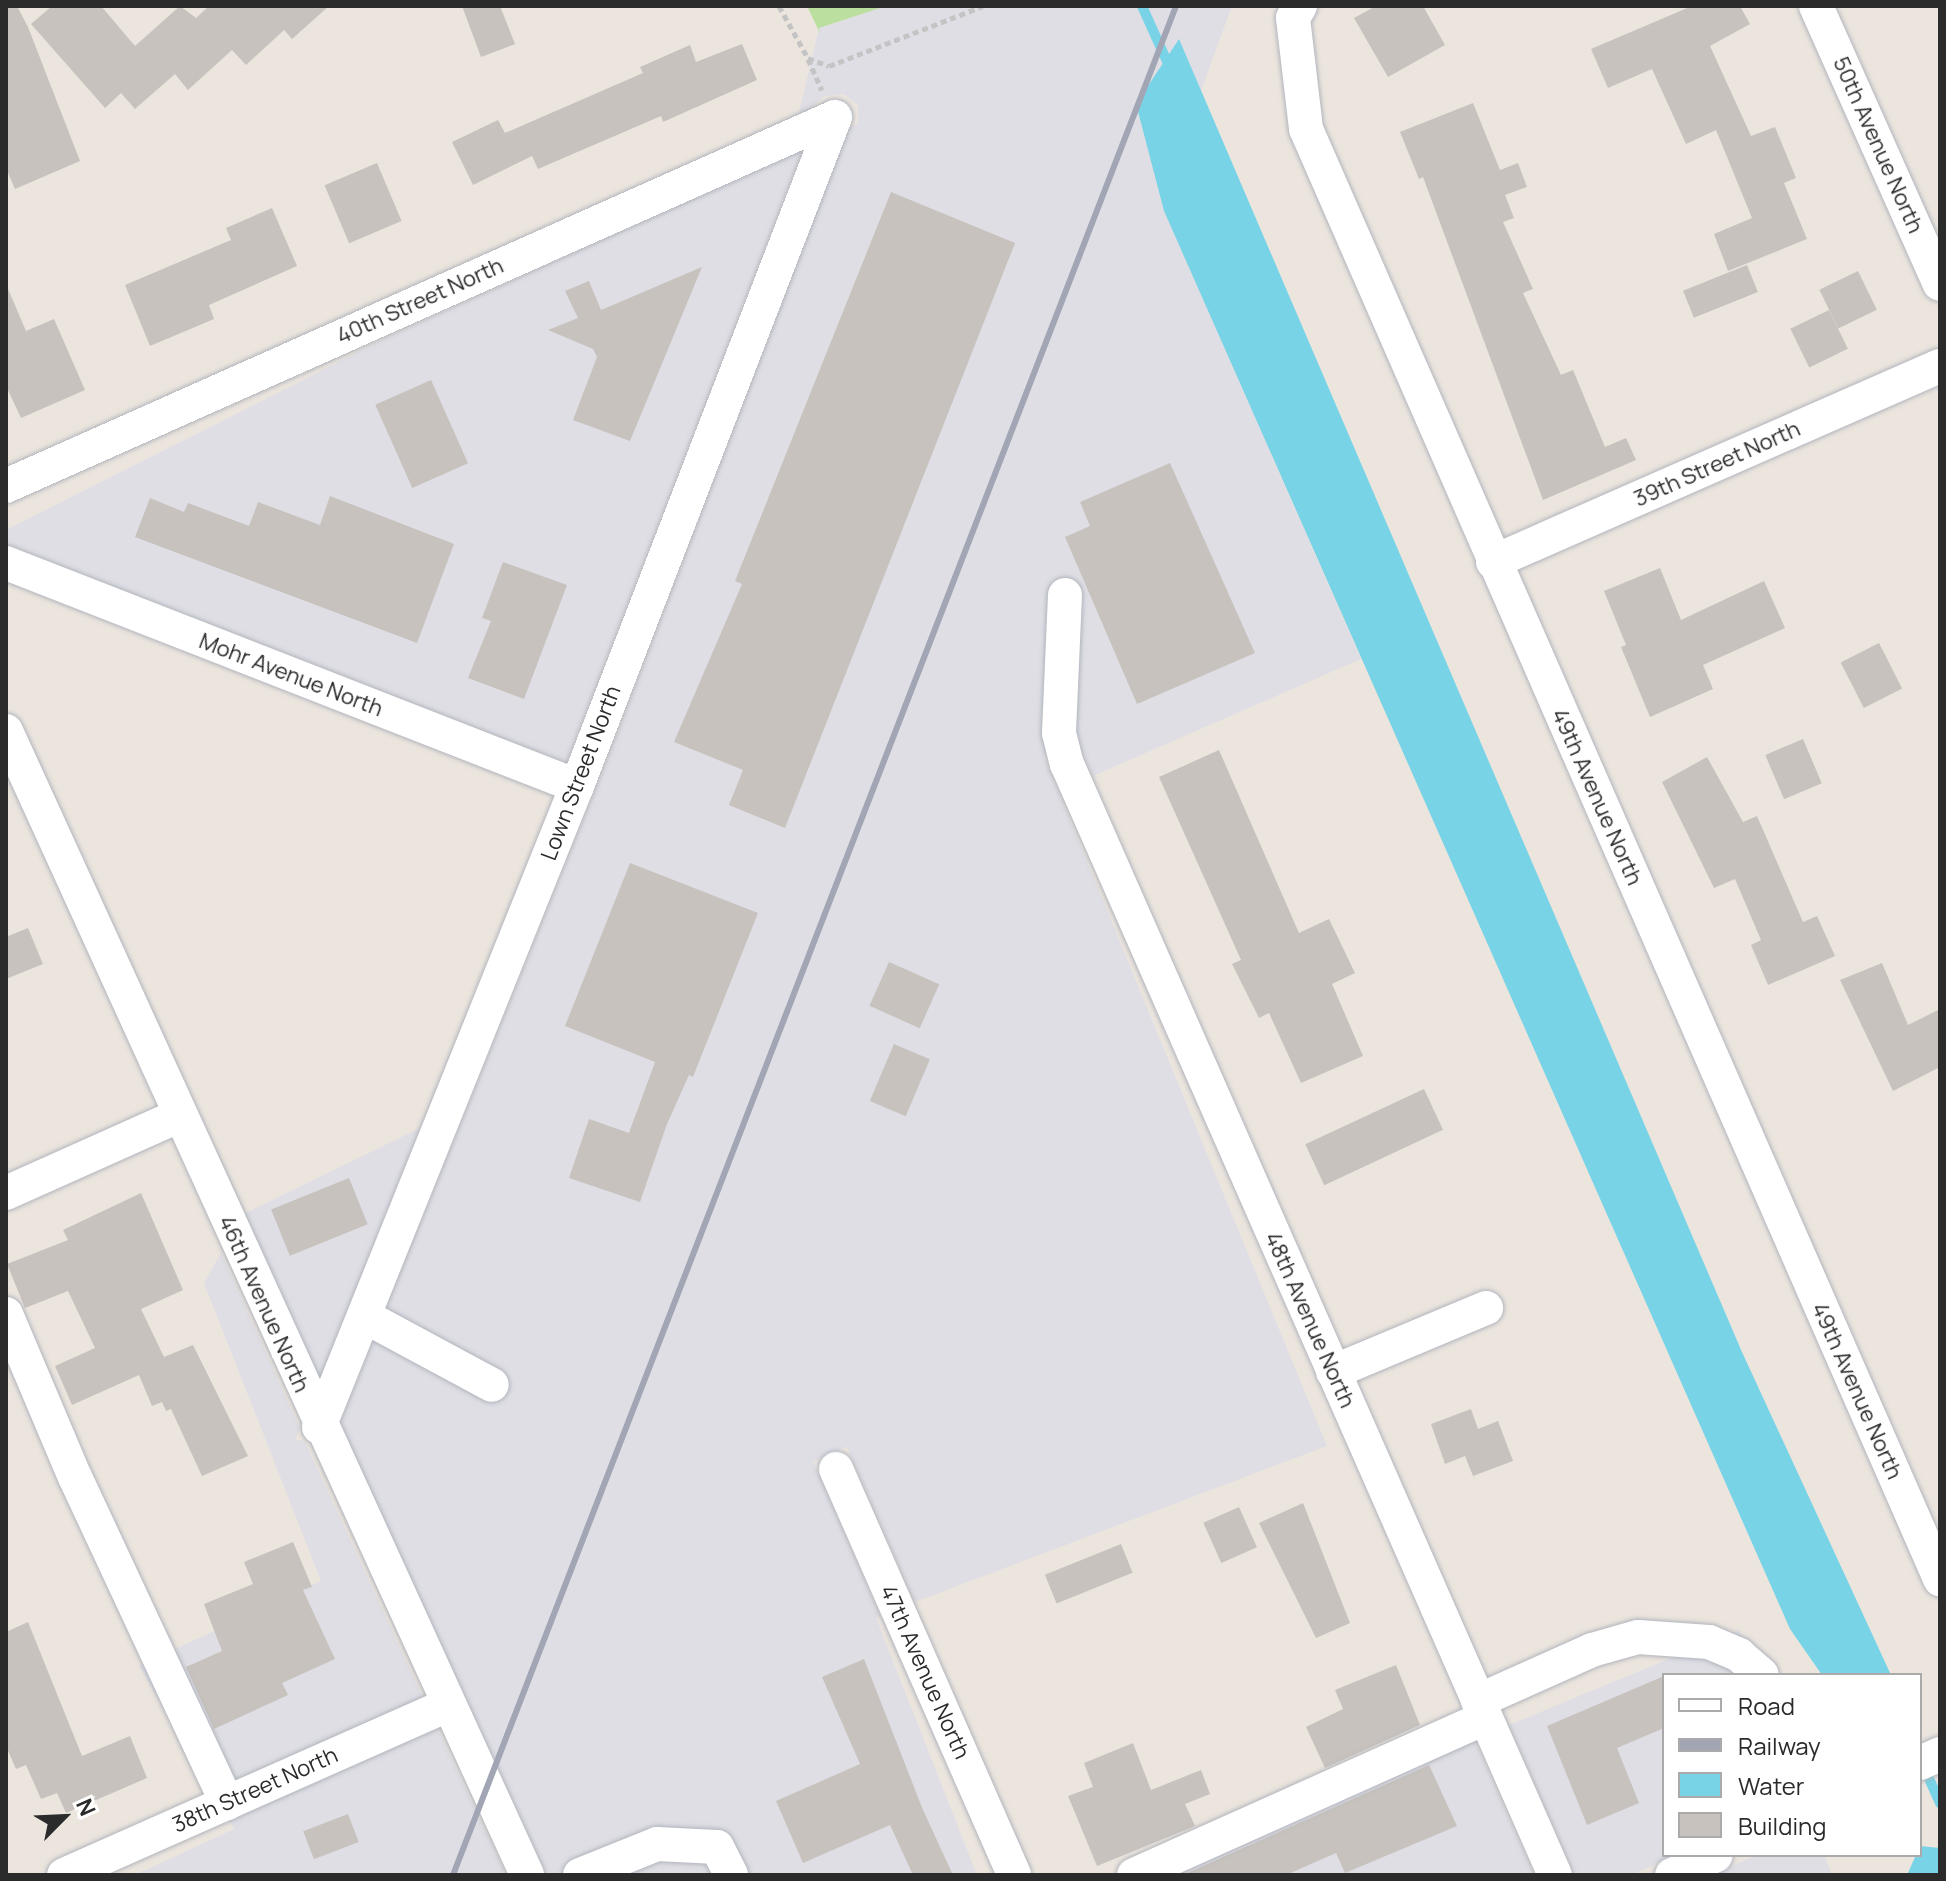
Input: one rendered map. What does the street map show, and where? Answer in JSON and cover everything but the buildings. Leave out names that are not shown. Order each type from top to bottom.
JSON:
[{"type":"street","name":"49th Avenue North","points":[[1300,6],[1293,18],[1306,129],[1493,562],[1930,1528],[1940,1579]]},
{"type":"street","name":"50th Avenue North","points":[[1816,6],[1940,284]]},
{"type":"street","name":"40th Street North","points":[[6,486],[835,117]]},
{"type":"street","name":"Lown Street North","points":[[319,1427],[577,786],[835,117]]},
{"type":"street","name":"39th Street North","points":[[1493,562],[1940,366]]},
{"type":"street","name":"Mohr Avenue North","points":[[6,563],[577,786]]},
{"type":"street","name":"48th Avenue North","points":[[1065,595],[1059,733],[1067,764],[1555,1875]]},
{"type":"street","name":"46th Avenue North","points":[[6,731],[319,1427],[527,1875]]},
{"type":"street","points":[[6,1193],[180,1115]]},
{"type":"street","points":[[1333,1372],[1486,1308]]},
{"type":"street","points":[[6,1314],[75,1477],[227,1803]]},
{"type":"street","points":[[364,1316],[492,1385]]},
{"type":"street","name":"47th Avenue North","points":[[836,1469],[1014,1875]]},
{"type":"street","points":[[1134,1875],[1482,1710],[1592,1650],[1638,1637],[1709,1642],[1739,1655],[1760,1673]]},
{"type":"street","name":"38th Street North","points":[[64,1875],[447,1705]]},
{"type":"street","points":[[580,1875],[657,1844],[717,1847],[731,1875]]},
{"type":"street","points":[[1672,1875],[1712,1857]]},
{"type":"path","points":[[779,6],[808,58],[829,66],[983,6]]},
{"type":"shaded area","points":[[886,6],[1232,6],[1201,91],[1179,40],[1136,104],[1164,211],[1361,659],[1093,776],[1078,741],[1044,757],[1327,1446],[915,1602],[847,1447],[813,1461],[880,1616],[876,1618],[977,1875],[547,1875],[339,1425],[601,777],[849,128],[858,124],[858,105],[844,94],[824,96],[797,121],[819,28]]},
{"type":"shaded area","points":[[803,149],[566,763],[6,544],[6,530],[382,340]]},
{"type":"shaded area","points":[[420,1128],[319,1380],[244,1214]]},
{"type":"shaded area","points":[[221,1253],[300,1429],[295,1439],[305,1442],[423,1698],[212,1791],[139,1666],[321,1581],[204,1283]]},
{"type":"shaded area","points":[[1739,1630],[1755,1673],[1662,1673],[1662,1857],[1672,1857],[1631,1875],[1575,1875],[1509,1725]]},
{"type":"shaded area","points":[[437,1728],[506,1875],[135,1875],[234,1829],[229,1820]]},
{"type":"shaded area","points":[[1474,1739],[1534,1875],[1144,1875]]},
{"type":"shaded area","points":[[1752,1857],[1825,1857],[1832,1875],[1712,1875]]},
{"type":"green space","points":[[807,6],[886,6],[819,28],[820,33]]},
{"type":"water","points":[[1179,39],[1742,1352],[1890,1673],[1821,1673],[1790,1629],[1164,211],[1136,104]]},
{"type":"water","points":[[1922,1846],[1940,1848],[1940,1875],[1907,1875],[1915,1857],[1922,1857]]},
{"type":"waterway","points":[[1142,6],[1170,68]]},
{"type":"waterway","points":[[1923,1765],[1940,1803]]},
{"type":"railway","points":[[453,1875],[1176,6]]}]
